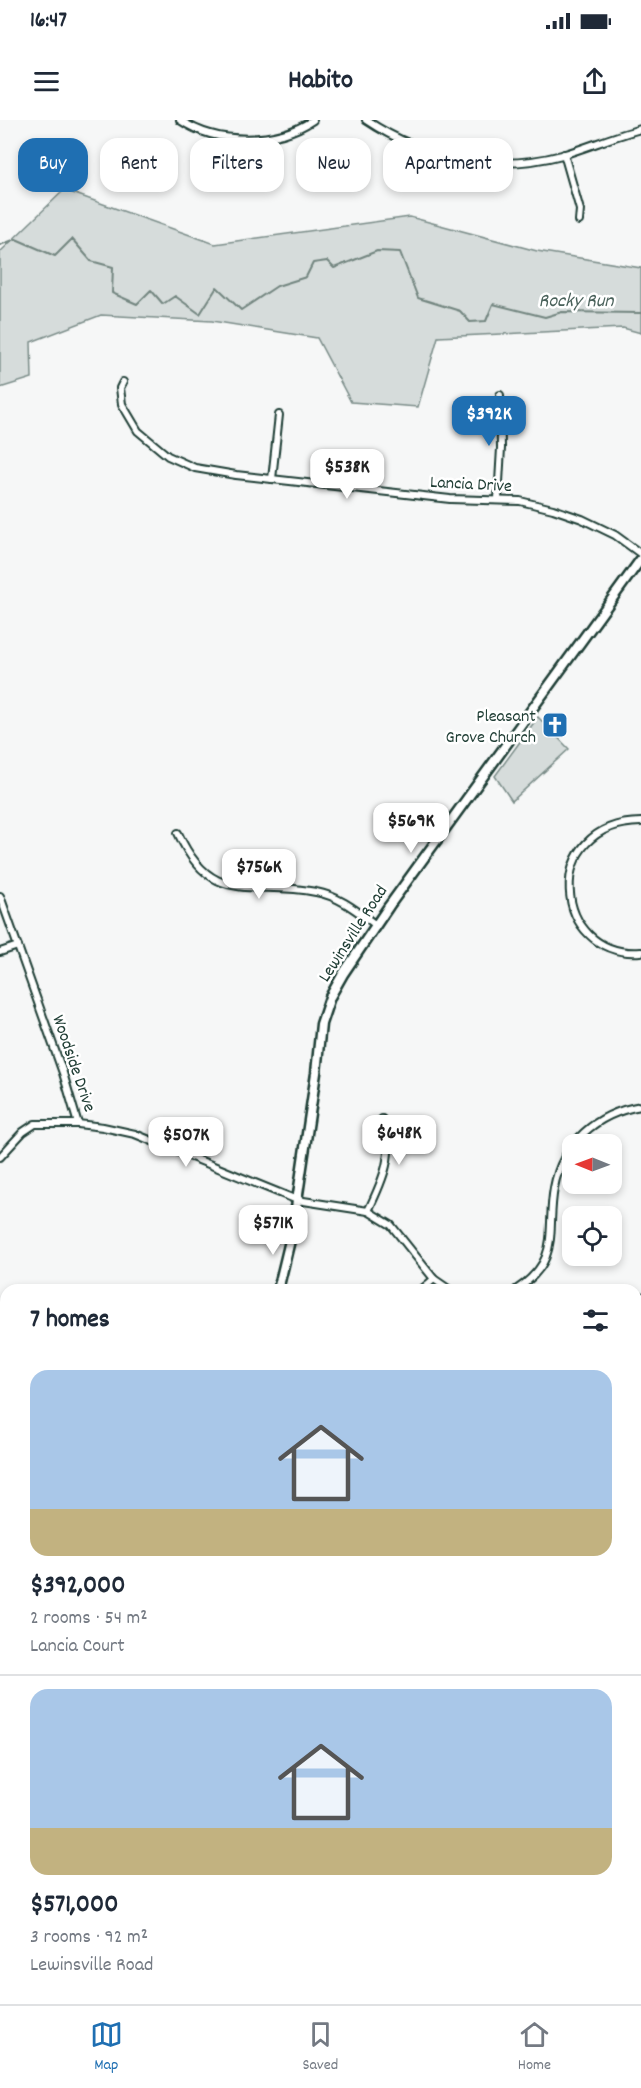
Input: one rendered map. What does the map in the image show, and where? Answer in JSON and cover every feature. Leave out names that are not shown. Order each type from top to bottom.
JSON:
[{"type":"main road","name":"Lewinsville Road","points":[[279,1284],[297,1200],[321,1024],[325,1010],[343,974],[376,925],[641,559]]},
{"type":"street","points":[[180,120],[192,127],[216,135],[269,138],[290,132],[313,120]]},
{"type":"street","points":[[366,120],[402,141],[432,152],[461,160],[504,163],[564,154],[641,129]]},
{"type":"street","points":[[564,154],[580,210],[579,221]]},
{"type":"street","name":"Lancia Drive","points":[[123,382],[120,396],[128,415],[144,437],[168,456],[188,465],[209,471],[450,499],[520,501],[582,519],[615,535],[641,554]]},
{"type":"street","points":[[498,499],[501,448],[500,395]]},
{"type":"street","points":[[272,479],[279,415]]},
{"type":"street","points":[[641,822],[628,822],[608,827],[589,840],[576,858],[569,889],[574,911],[580,923],[594,938],[612,948],[641,952]]},
{"type":"street","points":[[178,833],[196,865],[223,883],[245,888],[315,891],[352,907],[376,925]]},
{"type":"street","name":"Woodside Drive","points":[[0,896],[63,1073],[78,1124],[104,1126],[135,1134],[297,1200],[368,1211]]},
{"type":"street","points":[[0,951],[18,946]]},
{"type":"street","points":[[524,1284],[541,1268],[549,1251],[554,1190],[557,1175],[568,1152],[583,1133],[604,1118],[622,1110],[641,1106]]},
{"type":"street","points":[[382,1119],[388,1136],[388,1156],[382,1179],[368,1211],[381,1218],[399,1233],[434,1279],[441,1284]]},
{"type":"street","points":[[0,1157],[30,1126],[42,1123],[78,1124]]},
{"type":"street","points":[[428,1284],[434,1279]]},
{"type":"shaded area","points":[[62,192],[70,192],[215,244],[410,217],[537,251],[641,268],[641,333],[623,328],[438,337],[418,407],[351,402],[317,338],[212,321],[101,315],[31,342],[32,378],[0,388],[0,252]]},
{"type":"shaded area","points":[[538,717],[569,749],[512,801],[495,776]]},
{"type":"waterway","name":"Rocky Run","points":[[0,245],[16,239],[55,256],[72,239],[91,261],[113,267],[112,293],[137,304],[151,290],[163,304],[175,296],[200,314],[217,287],[241,310],[277,286],[306,277],[313,263],[327,261],[334,268],[377,251],[400,252],[418,298],[460,311],[470,322],[486,321],[493,304],[545,317],[562,312],[641,313]]},
{"type":"place","name":"Pleasant Grove Church","points":[[555,725]]}]
